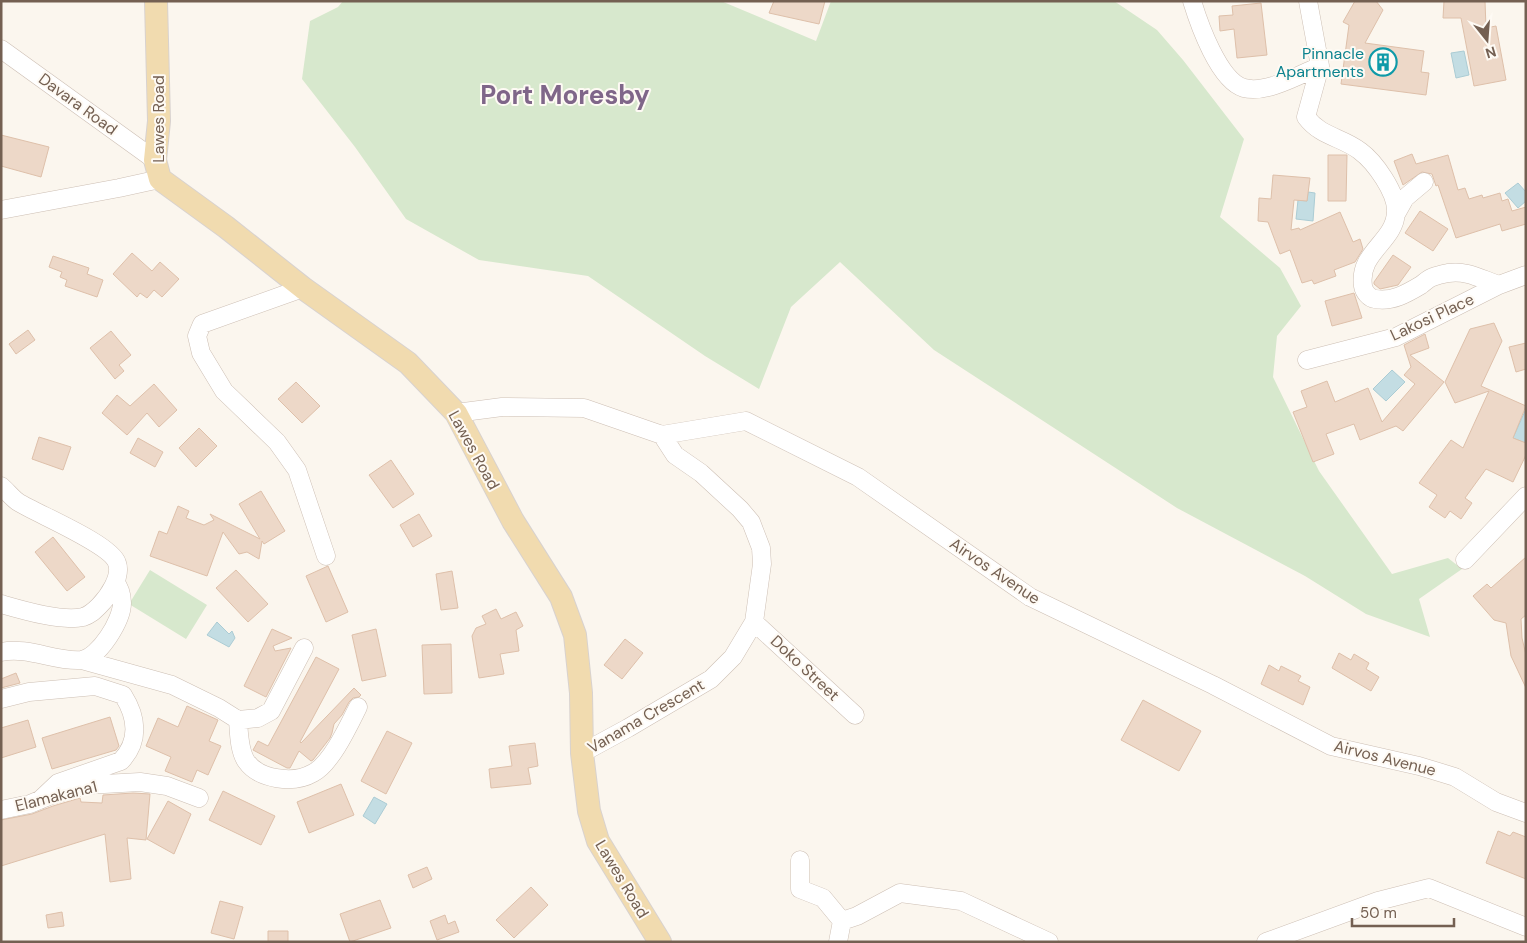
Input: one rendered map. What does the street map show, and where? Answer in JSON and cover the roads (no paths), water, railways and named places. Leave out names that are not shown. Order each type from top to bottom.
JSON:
[{"type":"main road","name":"Lawes Road","points":[[156,1],[159,121],[157,169],[303,288],[408,363],[456,412],[513,521],[560,597],[575,635],[582,693],[582,752],[589,811],[598,841],[660,942]]},
{"type":"street","points":[[1192,1],[1200,26],[1220,68],[1243,88],[1258,88],[1279,84],[1320,66]]},
{"type":"street","points":[[1308,1],[1320,66],[1306,118],[1314,128],[1360,151],[1384,178],[1396,204],[1395,222],[1372,252],[1363,272],[1363,288],[1371,299],[1385,301],[1397,298],[1432,277],[1465,272],[1499,285]]},
{"type":"street","name":"Davara Road","points":[[1,48],[157,169]]},
{"type":"street","points":[[1,210],[119,188],[157,169]]},
{"type":"street","points":[[1396,214],[1405,198],[1424,182]]},
{"type":"street","name":"Lakosi Place","points":[[1307,360],[1396,337],[1499,285],[1526,275]]},
{"type":"street","points":[[303,288],[202,324],[197,336],[200,353],[224,391],[277,442],[297,470],[326,556]]},
{"type":"street","name":"Airvos Avenue","points":[[456,412],[502,407],[584,408],[662,435],[746,420],[858,477],[1030,597],[1212,685],[1331,746],[1419,766],[1455,777],[1496,802],[1526,812]]},
{"type":"street","name":"Vanama Crescent","points":[[582,752],[637,724],[711,679],[733,657],[754,622],[762,564],[761,548],[751,522],[740,509],[701,473],[675,455],[662,435]]},
{"type":"street","points":[[1,486],[17,501],[70,528],[112,555],[117,562],[119,572],[101,604],[92,613],[82,617],[52,616],[1,604]]},
{"type":"street","points":[[1465,560],[1526,496]]},
{"type":"street","points":[[82,660],[97,653],[112,631],[121,610],[121,593],[119,586],[115,582]]},
{"type":"street","name":"Doko Street","points":[[754,622],[855,715]]},
{"type":"street","points":[[1,652],[27,652],[82,660],[172,685],[219,708],[238,720],[258,718],[271,711],[304,648]]},
{"type":"street","points":[[1,699],[30,692],[96,686],[123,695],[131,707],[135,722],[135,738],[128,753],[121,761],[58,783],[40,800]]},
{"type":"street","points":[[238,720],[239,739],[246,760],[256,770],[266,775],[283,779],[314,773],[327,761],[358,708]]},
{"type":"street","name":"Elamakana1","points":[[1,810],[30,804],[86,785],[140,782],[167,786],[199,798]]},
{"type":"street","points":[[800,860],[800,888],[823,898],[842,922],[838,942]]},
{"type":"street","points":[[1266,942],[1378,902],[1429,888],[1526,927]]},
{"type":"street","points":[[842,922],[900,893],[961,901],[1049,942]]},
{"type":"water","points":[[1464,51],[1469,75],[1456,78],[1451,53]]},
{"type":"water","points":[[1518,183],[1526,192],[1526,201],[1518,208],[1505,193]]},
{"type":"water","points":[[1308,192],[1315,193],[1313,221],[1296,219],[1298,200],[1307,201]]},
{"type":"water","points":[[1392,370],[1405,382],[1386,401],[1373,389]]},
{"type":"water","points":[[1526,411],[1525,443],[1513,438]]},
{"type":"water","points":[[217,622],[229,634],[232,631],[235,638],[229,647],[207,635]]},
{"type":"water","points":[[374,797],[387,804],[375,824],[363,816]]},
{"type":"place","name":"Pinnacle Apartments","points":[[1383,62]]},
{"type":"district","name":"Port Moresby","points":[[565,95]]}]
